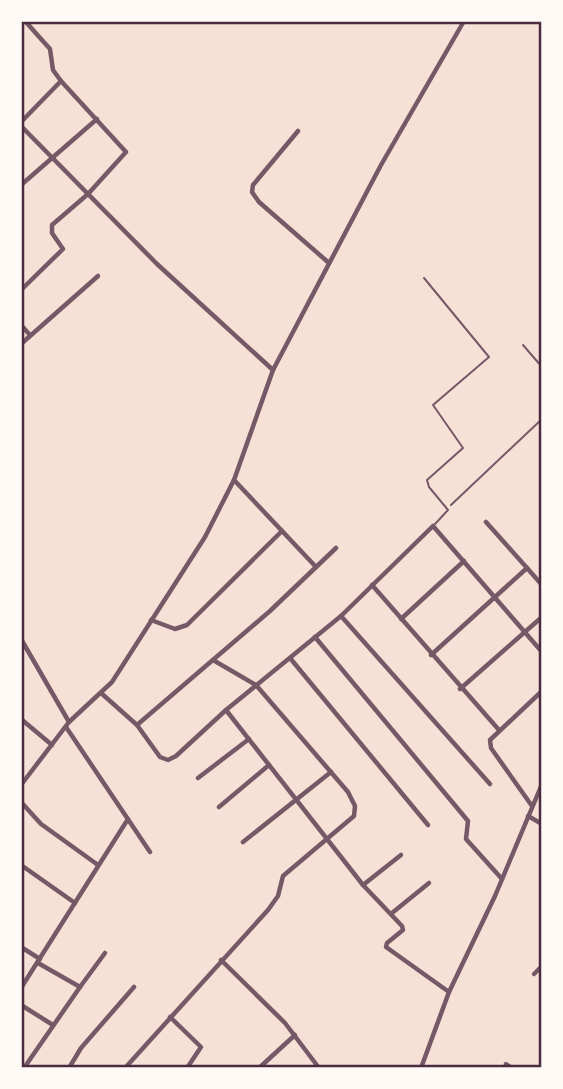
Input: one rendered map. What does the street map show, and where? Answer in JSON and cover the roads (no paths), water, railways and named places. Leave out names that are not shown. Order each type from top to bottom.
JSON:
[{"type":"street","points":[[21,290],[63,249],[52,233],[52,225],[88,194],[126,152],[61,81],[53,70],[50,49],[25,21]]},
{"type":"street","points":[[21,785],[67,725],[112,682],[205,537],[234,480],[273,370],[329,263],[464,21]]},
{"type":"street","points":[[61,81],[21,124],[158,264],[273,370]]},
{"type":"street","points":[[21,185],[97,119]]},
{"type":"street","points":[[298,131],[253,185],[253,192],[259,202],[329,263]]},
{"type":"street","points":[[21,344],[98,276]]},
{"type":"street","points":[[21,325],[30,335]]},
{"type":"street","points":[[234,480],[316,567]]},
{"type":"street","points":[[486,522],[542,585]]},
{"type":"street","points":[[101,693],[137,725],[160,757],[167,760],[176,756],[226,710],[341,616],[433,526],[542,652]]},
{"type":"street","points":[[151,620],[175,629],[187,625],[282,531]]},
{"type":"street","points":[[137,725],[214,660],[336,548]]},
{"type":"street","points":[[401,619],[464,561]]},
{"type":"street","points":[[431,655],[527,568]]},
{"type":"street","points":[[372,585],[460,689],[499,730]]},
{"type":"street","points":[[341,616],[490,784]]},
{"type":"street","points":[[460,689],[542,617]]},
{"type":"street","points":[[314,637],[468,821],[467,839],[502,879]]},
{"type":"street","points":[[21,639],[67,725],[150,852]]},
{"type":"street","points":[[290,658],[428,824]]},
{"type":"street","points":[[125,1068],[268,910],[278,896],[283,876],[355,816],[355,806],[331,772],[256,685],[214,660]]},
{"type":"street","points":[[532,806],[491,748],[490,740],[542,691]]},
{"type":"street","points":[[226,710],[363,885],[391,913],[403,930],[387,943],[386,947],[449,992]]},
{"type":"street","points":[[21,719],[52,745]]},
{"type":"street","points":[[198,778],[249,739]]},
{"type":"street","points":[[219,807],[269,765]]},
{"type":"street","points":[[243,842],[331,772]]},
{"type":"street","points":[[421,1068],[449,992],[502,879],[542,784]]},
{"type":"street","points":[[21,803],[41,824],[98,865]]},
{"type":"street","points":[[528,816],[542,824]]},
{"type":"street","points":[[21,988],[128,819]]},
{"type":"street","points":[[363,885],[401,855]]},
{"type":"street","points":[[21,865],[75,903]]},
{"type":"street","points":[[391,913],[429,883]]},
{"type":"street","points":[[21,947],[80,987]]},
{"type":"street","points":[[23,1068],[105,953]]},
{"type":"street","points":[[221,960],[295,1035],[319,1068]]},
{"type":"street","points":[[534,974],[542,966]]},
{"type":"street","points":[[69,1068],[81,1048],[134,987]]},
{"type":"street","points":[[21,1005],[53,1025]]},
{"type":"street","points":[[170,1017],[201,1047],[187,1068]]},
{"type":"street","points":[[259,1068],[295,1035]]},
{"type":"street","points":[[506,1064],[512,1068]]},
{"type":"lane","points":[[424,278],[489,357],[433,405],[463,448],[427,480],[427,484],[448,510],[433,526]]},
{"type":"lane","points":[[523,345],[542,367]]},
{"type":"lane","points":[[451,505],[542,419]]}]
